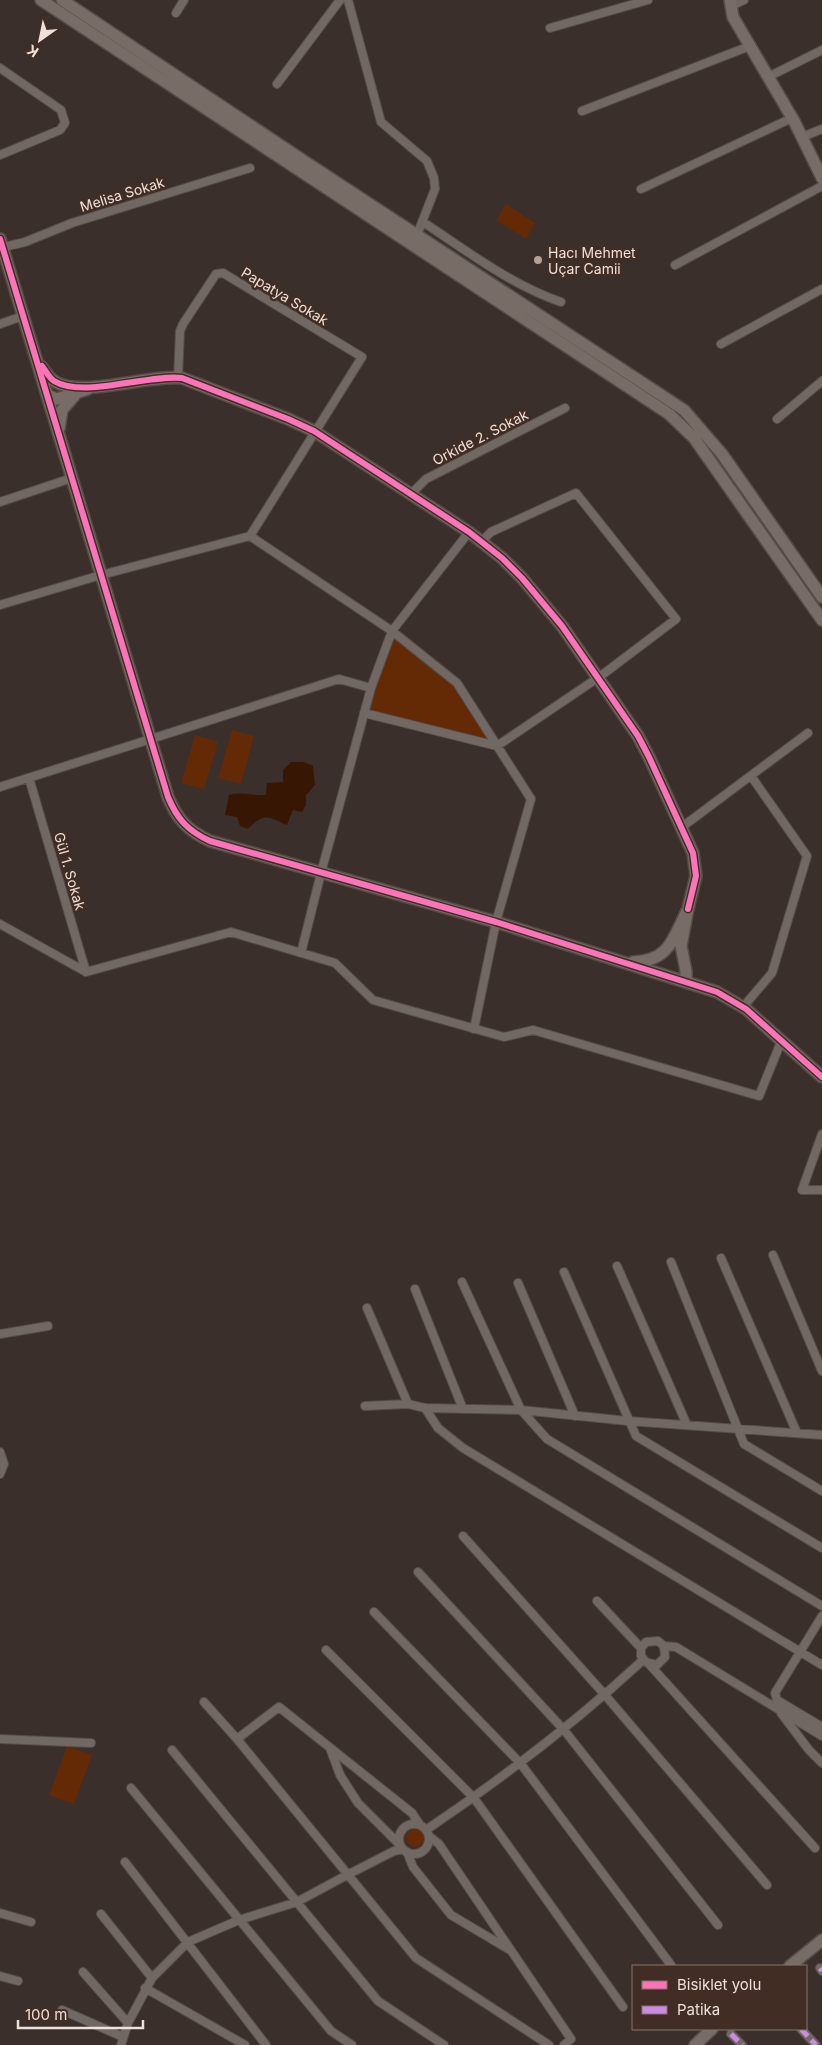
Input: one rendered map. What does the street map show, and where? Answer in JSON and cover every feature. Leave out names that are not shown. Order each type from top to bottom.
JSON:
[{"type":"street","points":[[41,0],[669,414],[694,438],[822,620]]},
{"type":"street","points":[[62,0],[684,410],[722,454],[822,597]]},
{"type":"street","points":[[176,13],[184,0]]},
{"type":"street","points":[[277,84],[340,0]]},
{"type":"street","points":[[348,0],[381,122],[428,161],[434,178],[435,189],[424,222],[417,235]]},
{"type":"street","points":[[550,28],[648,0]]},
{"type":"street","points":[[744,0],[730,3],[733,18],[792,118],[822,178]]},
{"type":"street","points":[[582,111],[750,46]]},
{"type":"street","points":[[768,77],[822,50]]},
{"type":"street","points":[[0,68],[61,110],[65,123],[60,130],[0,155]]},
{"type":"street","points":[[641,190],[792,118]]},
{"type":"street","points":[[802,137],[822,129]]},
{"type":"street","name":"Melisa Sokak","points":[[1,245],[25,242],[72,222],[250,168]]},
{"type":"street","points":[[675,265],[822,186]]},
{"type":"street","points":[[424,222],[498,272],[543,296],[561,302]]},
{"type":"street","points":[[1,245],[168,797],[175,814],[188,828],[210,841],[496,922],[627,962],[716,992],[742,1007],[822,1077]]},
{"type":"street","name":"Papatya Sokak","points":[[178,378],[180,331],[216,274],[223,273],[362,358],[314,431]]},
{"type":"street","points":[[721,344],[822,288]]},
{"type":"street","points":[[0,324],[23,316]]},
{"type":"street","points":[[36,358],[48,376],[60,384],[78,387],[99,386],[178,378],[204,386],[314,431],[469,532],[522,578],[543,600],[638,736],[693,853],[696,876],[681,946],[686,981]]},
{"type":"street","points":[[777,419],[822,381]]},
{"type":"street","points":[[46,391],[49,396],[57,399],[99,386]]},
{"type":"street","points":[[645,398],[651,388]]},
{"type":"street","points":[[60,435],[59,423],[62,410],[78,393]]},
{"type":"street","name":"Orkide 2. Sokak","points":[[411,494],[426,480],[564,408]]},
{"type":"street","points":[[0,605],[250,536],[314,431]]},
{"type":"street","points":[[0,502],[72,478]]},
{"type":"street","points":[[364,713],[497,746],[598,677],[676,619],[576,493],[491,532],[482,542]]},
{"type":"street","points":[[301,953],[371,688],[392,632],[469,532]]},
{"type":"street","points":[[250,536],[392,632],[457,683],[531,800],[496,922],[474,1029]]},
{"type":"street","points":[[0,787],[339,679],[371,688]]},
{"type":"street","points":[[682,827],[808,734]]},
{"type":"street","points":[[742,1007],[772,973],[807,856],[751,776]]},
{"type":"street","name":"Gül 1. Sokak","points":[[29,778],[86,972]]},
{"type":"street","points":[[673,977],[667,973],[662,962],[688,910]]},
{"type":"street","points":[[0,924],[86,972],[230,932],[335,963],[373,1000],[504,1037],[533,1030],[759,1096],[781,1042]]},
{"type":"street","points":[[627,962],[646,961],[668,949]]},
{"type":"street","points":[[822,1134],[802,1190],[822,1190]]},
{"type":"street","points":[[773,1255],[822,1371]]},
{"type":"street","points":[[721,1258],[797,1433]]},
{"type":"street","points":[[671,1262],[744,1444],[822,1491]]},
{"type":"street","points":[[617,1266],[687,1425]]},
{"type":"street","points":[[564,1272],[636,1436],[822,1548]]},
{"type":"street","points":[[462,1282],[521,1410],[547,1439],[822,1606]]},
{"type":"street","points":[[518,1283],[575,1416]]},
{"type":"street","points":[[415,1290],[463,1409]]},
{"type":"street","points":[[367,1308],[408,1404]]},
{"type":"street","points":[[0,1334],[48,1326]]},
{"type":"street","points":[[365,1406],[408,1404],[425,1408],[521,1410],[628,1421],[822,1435]]},
{"type":"street","points":[[425,1408],[438,1428],[463,1448],[822,1665]]},
{"type":"street","points":[[0,1452],[4,1464],[0,1474]]},
{"type":"street","points":[[463,1536],[605,1695],[767,1885]]},
{"type":"street","points":[[418,1572],[564,1730],[718,1925]]},
{"type":"street","points":[[597,1601],[641,1648],[646,1662],[815,1848]]},
{"type":"street","points":[[374,1612],[521,1764],[671,1965]]},
{"type":"street","points":[[822,1616],[775,1694],[777,1700],[822,1727]]},
{"type":"street","points":[[641,1648],[646,1642],[654,1640],[664,1646],[676,1647],[822,1736]]},
{"type":"street","points":[[425,1830],[521,1764],[646,1662],[657,1664],[663,1660],[666,1653],[664,1646]]},
{"type":"street","points":[[326,1650],[474,1798],[623,2007]]},
{"type":"street","points":[[204,1702],[237,1739],[416,1958],[548,2045]]},
{"type":"street","points":[[237,1739],[279,1707],[412,1813],[439,1844],[570,2039],[564,2045]]},
{"type":"street","points":[[778,1709],[809,1750],[822,1763]]},
{"type":"street","points":[[0,1739],[91,1743]]},
{"type":"street","points":[[330,1748],[340,1775],[358,1803],[404,1848],[416,1854],[425,1850],[429,1841],[425,1830],[410,1824],[402,1830],[399,1840],[404,1848],[413,1867],[452,1914],[512,1951]]},
{"type":"street","points":[[172,1750],[378,2001],[444,2045]]},
{"type":"street","points":[[131,1788],[331,2031],[352,2045]]},
{"type":"street","points":[[62,2010],[122,2043],[128,2023],[145,1988],[152,1978],[188,1942],[239,1920],[297,1902],[394,1851],[404,1848]]},
{"type":"street","points":[[125,1862],[266,2045]]},
{"type":"street","points":[[0,1913],[31,1922]]},
{"type":"street","points":[[101,1914],[152,1978]]},
{"type":"street","points":[[791,1965],[822,1940]]},
{"type":"street","points":[[83,1972],[128,2023]]},
{"type":"street","points":[[0,1976],[18,1982]]},
{"type":"street","points":[[145,1988],[245,2045]]},
{"type":"street","points":[[695,2045],[711,2030]]},
{"type":"street","points":[[802,2030],[816,2045]]},
{"type":"street","points":[[731,2034],[742,2045]]},
{"type":"shaded area","points":[[506,204],[535,223],[526,239],[496,220]]},
{"type":"shaded area","points":[[392,631],[457,683],[497,746],[364,713]]},
{"type":"shaded area","points":[[232,730],[254,736],[241,784],[218,778]]},
{"type":"shaded area","points":[[195,735],[218,742],[204,789],[181,783]]},
{"type":"shaded area","points":[[291,762],[304,762],[313,766],[315,785],[306,795],[306,805],[302,812],[293,810],[287,825],[271,818],[263,818],[248,829],[240,826],[237,817],[225,815],[229,795],[238,793],[266,795],[267,783],[283,782],[283,770]]},
{"type":"shaded area","points":[[67,1746],[92,1755],[74,1804],[49,1795]]},
{"type":"shaded area","points":[[415,1829],[421,1832],[424,1838],[421,1844],[415,1847],[409,1844],[406,1838],[409,1832]]},
{"type":"marked path","points":[[802,2030],[816,2045]]},
{"type":"marked path","points":[[731,2034],[742,2045]]},
{"type":"cycle path","points":[[0,239],[168,797],[175,812],[184,824],[195,833],[210,841],[496,922],[717,992],[746,1009],[822,1077]]},
{"type":"cycle path","points":[[42,366],[54,381],[66,386],[81,388],[152,379],[182,378],[288,419],[314,431],[469,532],[502,558],[522,578],[562,626],[638,736],[693,853],[696,876],[688,909]]},
{"type":"place","name":"Hacı Mehmet Uçar Camii","points":[[538,260]]}]
